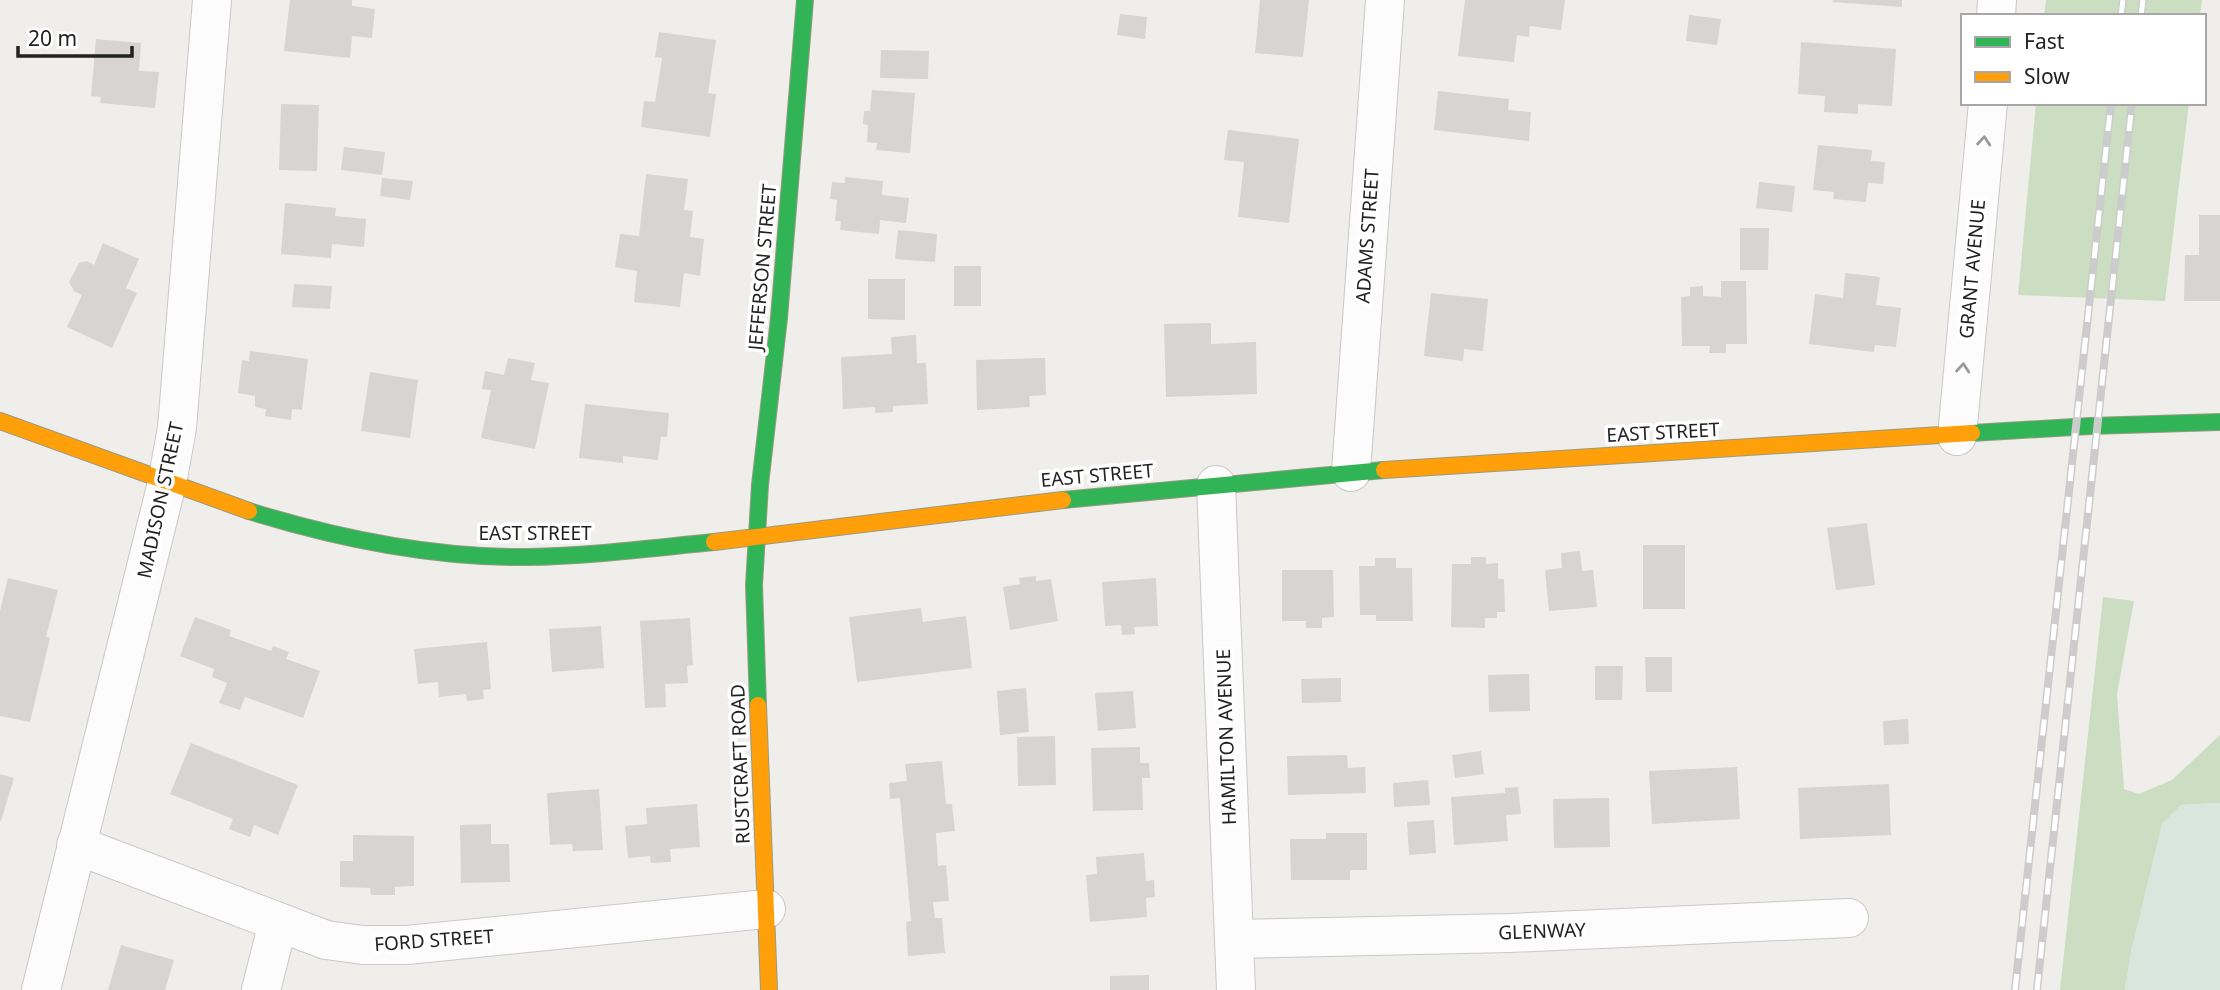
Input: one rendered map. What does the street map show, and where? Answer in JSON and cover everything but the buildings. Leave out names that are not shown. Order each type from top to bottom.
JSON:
[{"type":"main road","name":"JEFFERSON STREET","points":[[757,537],[760,485],[779,318],[805,0]]},
{"type":"main road","name":"EAST STREET","points":[[0,421],[167,483],[310,530],[375,543],[458,554],[526,556],[594,554],[1004,506],[1351,472],[2090,426],[2220,422]]},
{"type":"main road","name":"RUSTCRAFT ROAD","points":[[757,537],[754,585],[769,990]]},
{"type":"street","name":"MADISON STREET","points":[[41,990],[167,483],[177,428],[212,0]]},
{"type":"street","name":"ADAMS STREET","points":[[1351,472],[1385,0]]},
{"type":"street","name":"GRANT AVENUE","points":[[1957,436],[1988,105]]},
{"type":"street","name":"HAMILTON AVENUE","points":[[1216,485],[1236,990]]},
{"type":"street","name":"FORD STREET","points":[[76,845],[326,940],[363,945],[407,945],[766,909]]},
{"type":"street","name":"GLENWAY","points":[[1234,939],[1510,933],[1849,918]]},
{"type":"street","points":[[261,990],[278,923]]},
{"type":"green space","points":[[2046,0],[2202,0],[2200,14],[2044,14]]},
{"type":"green space","points":[[2036,105],[2189,105],[2165,301],[2018,295]]},
{"type":"green space","points":[[2103,597],[2134,601],[2117,694],[2124,789],[2139,794],[2172,780],[2220,735],[2220,803],[2181,805],[2132,947],[2125,990],[2060,990]]},
{"type":"shaded area","points":[[2220,803],[2220,990],[2125,990],[2132,947],[2162,824],[2181,805]]},
{"type":"railway","points":[[2121,14],[2123,0]]},
{"type":"railway","points":[[2141,14],[2143,0]]},
{"type":"railway","points":[[2015,990],[2111,105]]},
{"type":"railway","points":[[2037,990],[2132,105]]},
{"type":"traffic: fast","points":[[758,705],[754,585],[760,485],[779,318],[805,0]]},
{"type":"traffic: fast","points":[[1972,433],[2220,422]]},
{"type":"traffic: fast","points":[[1063,500],[1384,470]]},
{"type":"traffic: fast","points":[[249,511],[352,538],[457,554],[551,556],[714,542]]},
{"type":"traffic: slow","points":[[0,421],[249,511]]},
{"type":"traffic: slow","points":[[1384,470],[1972,433]]},
{"type":"traffic: slow","points":[[714,542],[1063,500]]},
{"type":"traffic: slow","points":[[758,705],[769,990]]}]
